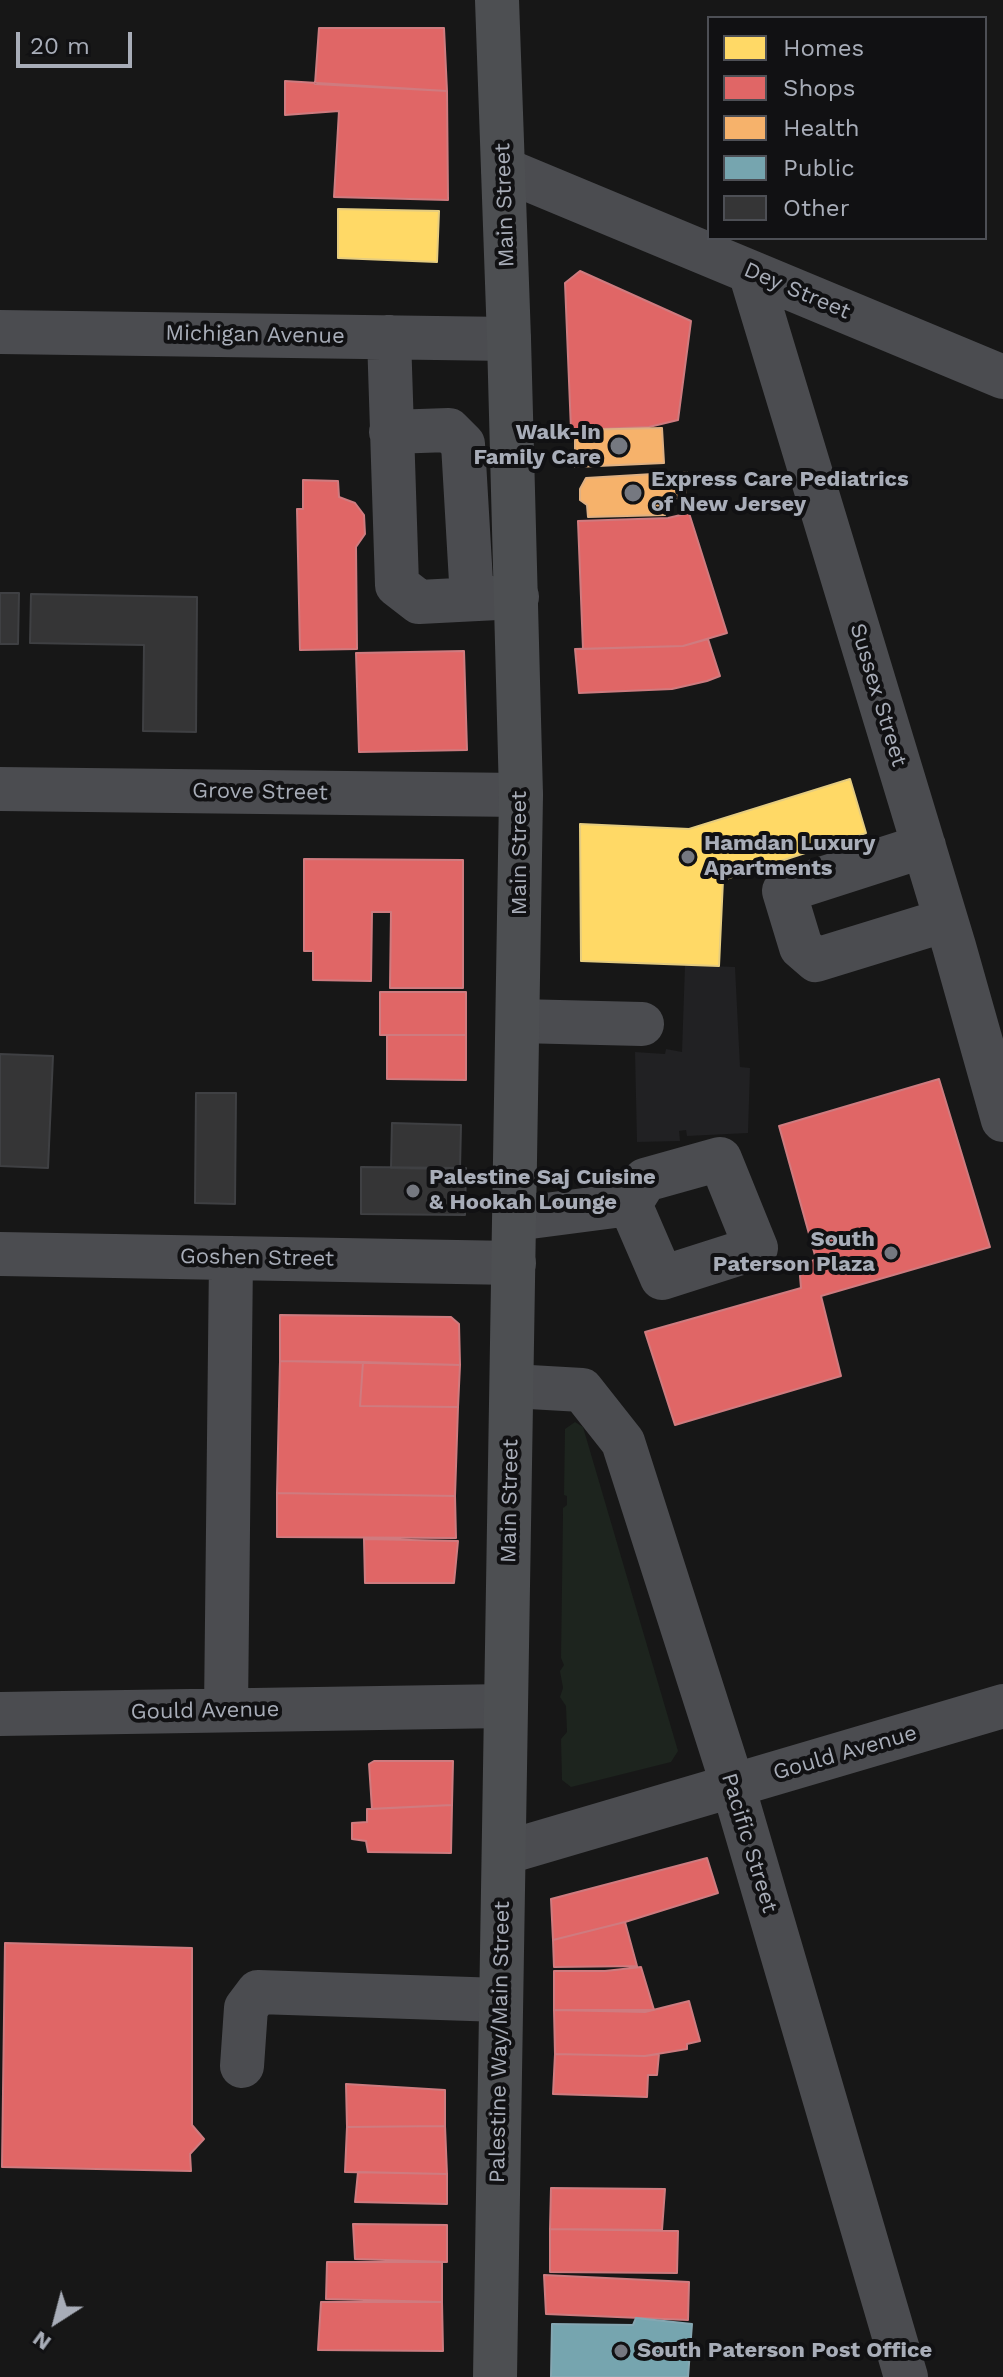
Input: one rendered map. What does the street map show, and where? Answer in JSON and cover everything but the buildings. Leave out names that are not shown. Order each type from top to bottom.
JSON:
[{"type":"main road","name":"Main Street","points":[[497,0],[521,795],[506,1706]]},
{"type":"main road","name":"Palestine Way/Main Street","points":[[495,2377],[506,1706]]},
{"type":"street","name":"Dey Street","points":[[503,169],[1003,377]]},
{"type":"street","name":"Sussex Street","points":[[750,272],[924,846],[1003,1120]]},
{"type":"street","name":"Michigan Avenue","points":[[0,332],[509,339]]},
{"type":"street","points":[[389,337],[397,585],[419,602],[517,597]]},
{"type":"street","points":[[391,432],[449,430],[463,444],[472,599]]},
{"type":"street","name":"Grove Street","points":[[0,789],[521,795]]},
{"type":"street","points":[[924,846],[784,891],[796,933],[801,947],[816,960],[946,920]]},
{"type":"street","points":[[518,1021],[642,1024]]},
{"type":"street","points":[[720,1159],[756,1248],[662,1278],[630,1204],[645,1180],[720,1159]]},
{"type":"street","points":[[515,1219],[630,1204]]},
{"type":"street","name":"Goshen Street","points":[[0,1254],[514,1263]]},
{"type":"street","points":[[226,1710],[231,1258]]},
{"type":"street","name":"Pacific Street","points":[[512,1386],[582,1390],[623,1442],[733,1786],[906,2377]]},
{"type":"street","name":"Gould Avenue","points":[[0,1714],[506,1706]]},
{"type":"street","name":"Gould Avenue","points":[[504,1853],[1003,1706]]},
{"type":"street","points":[[242,2066],[246,2008],[258,1992],[501,2000]]},
{"type":"shaded area","points":[[685,965],[735,967],[740,1067],[750,1068],[748,1133],[687,1136],[686,1130],[679,1131],[680,1141],[637,1142],[635,1052],[665,1054],[666,1049],[682,1052]]},
{"type":"shaded area","points":[[575,1422],[583,1427],[678,1751],[671,1762],[571,1787],[562,1780],[561,1739],[567,1732],[566,1706],[560,1697],[563,1688],[560,1671],[564,1665],[561,1658],[563,1508],[567,1505],[567,1496],[564,1495],[565,1429]]},
{"type":"place","name":"Walk-In Family Care","points":[[619,446]]},
{"type":"place","name":"Express Care Pediatrics of New Jersey","points":[[633,493]]},
{"type":"place","name":"Hamdan Luxury Apartments","points":[[688,857]]},
{"type":"place","name":"Palestine Saj Cuisine & Hookah Lounge","points":[[413,1191]]},
{"type":"place","name":"South Paterson Plaza","points":[[891,1253]]},
{"type":"place","name":"South Paterson Post Office","points":[[621,2351]]}]
